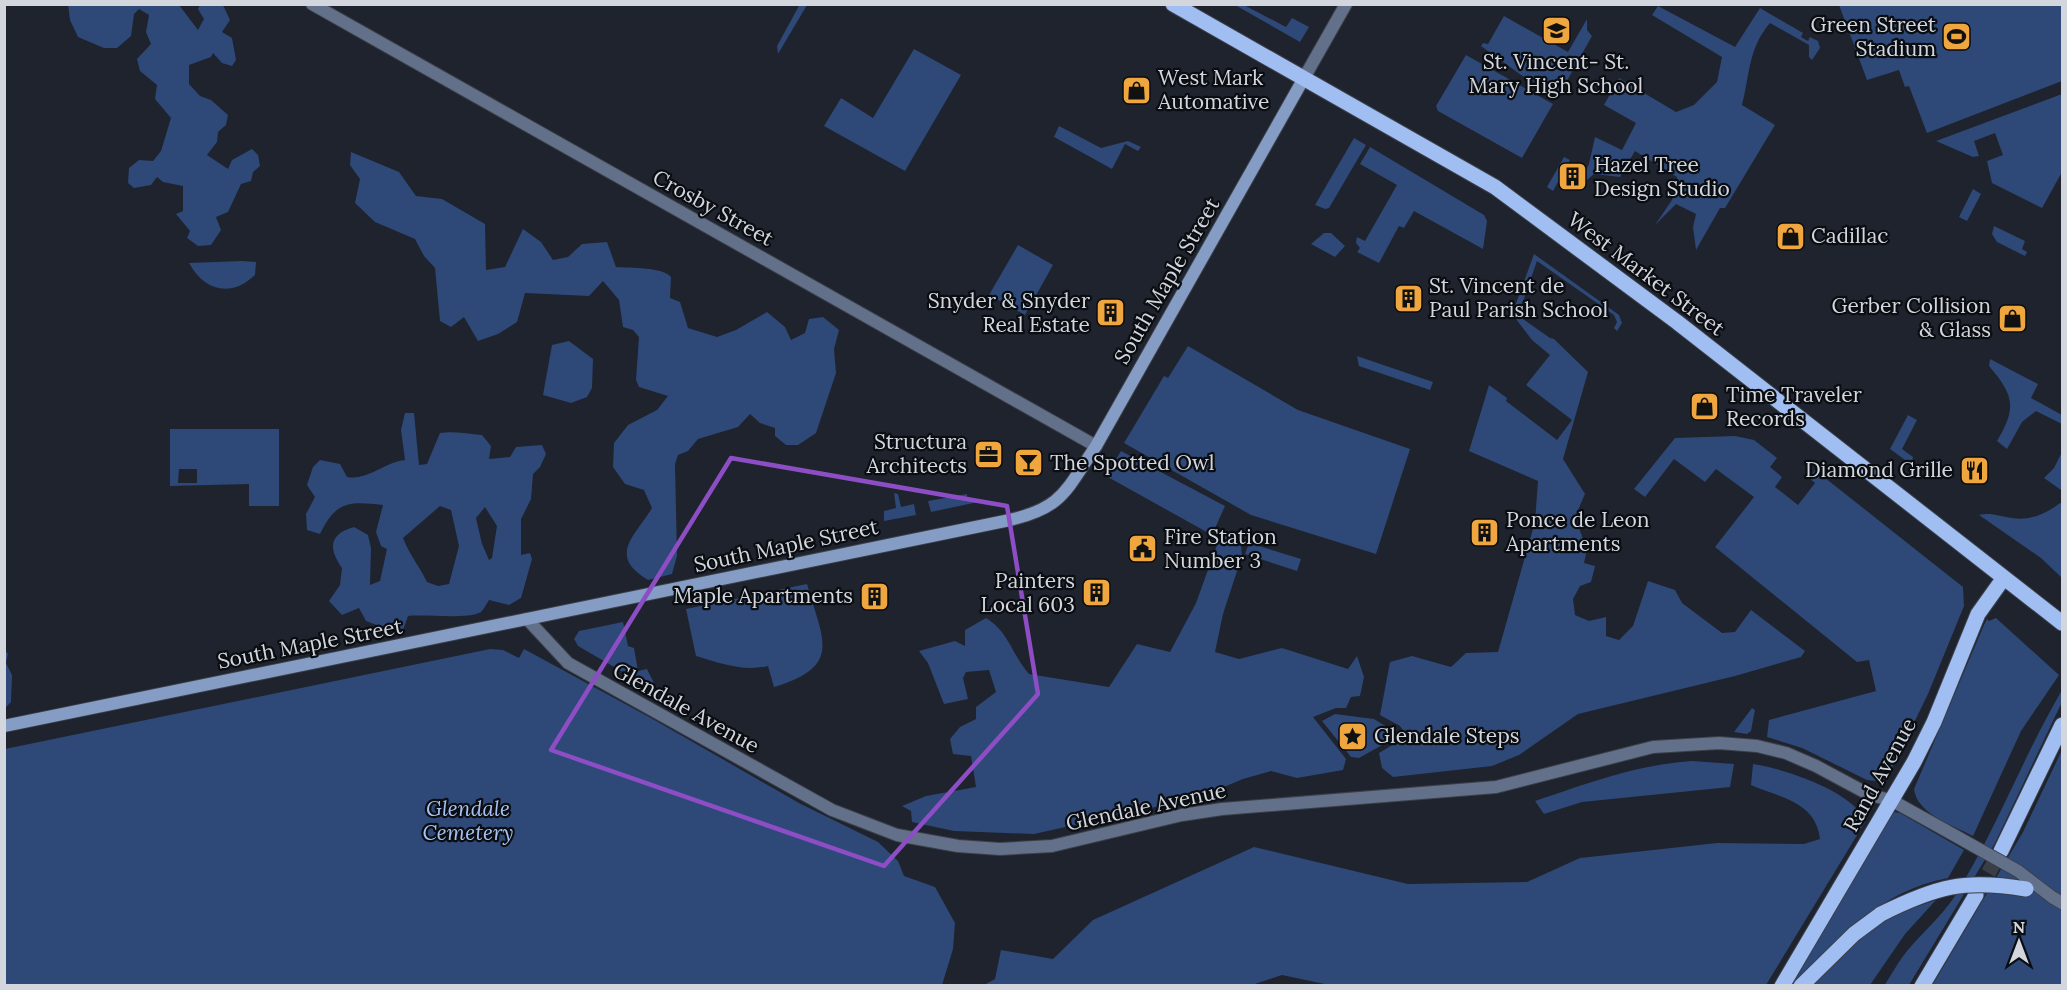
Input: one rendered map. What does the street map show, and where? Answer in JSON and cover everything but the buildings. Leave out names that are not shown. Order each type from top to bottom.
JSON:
[{"type":"main road","name":"West Market Street","points":[[1173,4],[1495,187],[1677,322],[2062,623]]},
{"type":"main road","name":"South Maple Street","points":[[4,726],[1033,515],[1051,506],[1066,490],[1096,446],[1304,78]]},
{"type":"main road","name":"Rand Avenue","points":[[1782,986],[1892,800],[1934,722],[1978,614],[2003,579]]},
{"type":"main road","points":[[2001,851],[2062,725]]},
{"type":"main road","points":[[1801,986],[1854,934],[1881,914],[1916,896],[1941,888],[1969,883],[1995,884],[2057,900]]},
{"type":"main road","points":[[1922,986],[1976,895]]},
{"type":"street","name":"Crosby Street","points":[[312,4],[1096,446]]},
{"type":"street","points":[[1304,78],[1346,4]]},
{"type":"street","name":"Glendale Avenue","points":[[527,619],[568,663],[832,810],[897,836],[958,846],[1000,849],[1052,846],[1182,815],[1497,787],[1627,753],[1680,744],[1757,746],[1786,753],[1870,795],[1892,800],[2018,871],[2057,900]]},
{"type":"highlighted area","points":[[731,458],[1007,506],[1038,694],[884,866],[551,750]]},
{"type":"green space","points":[[68,4],[179,5],[198,30],[204,19],[198,9],[200,5],[223,5],[230,20],[222,32],[232,38],[236,60],[232,66],[222,63],[213,53],[211,57],[189,65],[189,84],[200,96],[211,100],[228,115],[226,125],[218,132],[217,142],[207,155],[228,169],[232,160],[252,149],[258,155],[260,166],[253,172],[251,181],[241,184],[228,212],[216,217],[221,230],[211,245],[198,246],[187,238],[190,231],[176,214],[183,211],[183,186],[163,182],[157,177],[151,185],[134,188],[128,183],[129,168],[139,160],[153,161],[161,151],[171,118],[155,99],[157,85],[140,71],[137,59],[151,44],[146,32],[149,15],[139,9],[134,14],[131,36],[117,48],[104,48],[78,37],[70,20]]},
{"type":"green space","points":[[800,4],[807,5],[778,54],[777,46]]},
{"type":"green space","points":[[1235,5],[1244,5],[1286,27],[1292,18],[1309,27],[1300,42]]},
{"type":"green space","name":"Green Street Stadium","points":[[1839,5],[2062,5],[2062,81],[1927,133],[1909,86],[1905,87],[1899,70],[1867,80]]},
{"type":"green space","points":[[1658,6],[1735,47],[1760,8],[1803,33],[1801,37],[1808,41],[1810,37],[1818,41],[1820,48],[1812,60],[1809,57],[1809,45],[1770,23],[1757,42],[1742,105],[1775,125],[1725,208],[1720,208],[1696,250],[1693,227],[1696,214],[1676,204],[1655,225],[1672,200],[1677,177],[1635,151],[1620,177],[1594,174],[1575,190],[1589,164],[1595,137],[1622,150],[1636,123],[1604,105],[1619,78],[1676,112],[1694,105],[1717,82],[1722,57],[1652,15]]},
{"type":"green space","points":[[1504,16],[1568,52],[1587,19],[1587,30],[1592,36],[1559,95],[1521,75],[1481,46],[1483,43],[1488,44]]},
{"type":"green space","points":[[914,49],[961,75],[905,171],[824,126],[841,98],[873,118]]},
{"type":"green space","points":[[1466,55],[1553,104],[1522,158],[1438,111],[1436,106]]},
{"type":"green space","points":[[2062,94],[2062,172],[2042,208],[1992,183],[1987,161],[2003,155],[1995,133],[1974,141],[1979,156],[1973,157],[1936,141]]},
{"type":"green space","points":[[1059,126],[1101,148],[1128,141],[1141,147],[1138,151],[1125,144],[1112,169],[1054,137]]},
{"type":"green space","points":[[1354,138],[1366,145],[1329,208],[1325,209],[1315,205]]},
{"type":"green space","points":[[1370,147],[1484,215],[1487,221],[1483,249],[1414,211],[1404,228],[1399,226],[1379,263],[1357,252],[1360,248],[1356,243],[1357,237],[1365,241],[1397,185],[1360,164]]},
{"type":"green space","points":[[351,152],[399,172],[416,196],[442,199],[485,224],[486,270],[505,267],[523,229],[541,242],[553,260],[568,257],[582,244],[607,242],[616,267],[661,271],[667,274],[671,277],[670,298],[680,302],[688,328],[717,337],[736,330],[767,312],[785,327],[791,340],[805,333],[809,319],[823,317],[839,330],[834,349],[836,373],[816,433],[798,445],[786,445],[775,436],[775,428],[760,423],[750,414],[738,427],[698,439],[688,451],[678,455],[675,464],[677,556],[672,574],[648,580],[629,563],[627,554],[632,537],[652,508],[644,490],[625,484],[613,467],[614,443],[628,425],[657,410],[668,396],[639,387],[636,380],[639,337],[633,330],[623,327],[619,300],[603,281],[589,296],[525,293],[517,322],[498,334],[478,341],[464,317],[451,327],[440,321],[435,268],[424,256],[415,239],[375,222],[355,203],[360,179],[350,165]]},
{"type":"green space","points":[[1564,157],[1570,160],[1553,191],[1547,187]]},
{"type":"green space","points":[[1973,189],[1981,194],[1967,221],[1959,217]]},
{"type":"green space","points":[[1994,226],[2025,241],[2022,249],[2027,252],[2025,256],[1997,242],[1992,234]]},
{"type":"green space","points":[[1324,233],[1331,233],[1345,246],[1335,257],[1311,244]]},
{"type":"green space","points":[[1018,245],[1053,265],[1025,315],[989,295]]},
{"type":"green space","points":[[1534,254],[1619,315],[1622,323],[1617,331],[1614,328],[1617,322],[1614,315],[1537,261],[1519,313],[1514,309]]},
{"type":"green space","points":[[256,262],[255,275],[237,287],[228,289],[210,285],[202,280],[189,263]]},
{"type":"green space","points":[[1516,314],[1554,339],[1588,372],[1563,459],[1585,494],[1575,517],[1587,550],[1584,563],[1595,566],[1591,582],[1580,586],[1573,599],[1575,615],[1589,621],[1606,617],[1606,636],[1619,640],[1633,626],[1648,581],[1675,590],[1682,603],[1722,633],[1735,632],[1751,610],[1805,651],[1801,657],[1735,676],[1578,714],[1519,755],[1492,766],[1393,777],[1382,768],[1379,753],[1407,736],[1400,726],[1380,715],[1390,662],[1412,656],[1451,667],[1466,653],[1498,652],[1535,522],[1538,481],[1469,451],[1489,385],[1557,440],[1572,420],[1526,385],[1550,355],[1532,340],[1516,319]]},
{"type":"green space","points":[[569,341],[593,359],[592,388],[587,397],[571,403],[543,395],[552,345]]},
{"type":"green space","points":[[1188,346],[1298,410],[1410,449],[1376,554],[1251,515],[1124,443],[1164,376],[1168,378]]},
{"type":"green space","points":[[1357,356],[1433,382],[1430,390],[1359,366]]},
{"type":"green space","points":[[1990,359],[2038,384],[2031,398],[2062,415],[2062,424],[2036,411],[2022,422],[2007,449],[1997,441],[2008,419],[2010,402],[2004,385],[1989,366]]},
{"type":"green space","points":[[405,413],[414,413],[419,465],[427,464],[440,433],[482,435],[491,446],[489,459],[510,457],[516,447],[542,445],[546,454],[540,467],[533,474],[531,499],[521,519],[521,555],[530,553],[532,559],[521,598],[509,605],[489,600],[481,612],[466,616],[408,616],[402,633],[366,621],[359,608],[342,615],[329,601],[340,585],[342,568],[334,554],[333,543],[346,530],[354,527],[368,535],[371,548],[370,585],[380,581],[387,549],[381,546],[376,532],[383,505],[361,503],[345,506],[332,515],[320,534],[307,530],[306,514],[315,497],[307,485],[313,467],[320,460],[340,464],[347,477],[354,478],[405,460],[401,430]],"holes":[[[440,506],[451,510],[459,546],[449,584],[438,586],[427,582],[403,538]],[[485,507],[497,526],[492,558],[489,560],[482,544],[476,518]]]},
{"type":"green space","points":[[1908,415],[1917,420],[1902,449],[1913,457],[1912,465],[1890,449]]},
{"type":"green space","points":[[170,429],[279,429],[279,506],[249,506],[249,484],[170,486]],"holes":[[[179,469],[197,469],[197,483],[178,483]]]},
{"type":"green space","points":[[1735,436],[1754,440],[1777,458],[1770,467],[1782,477],[1775,487],[1798,505],[1815,483],[1809,478],[1815,470],[1963,587],[1964,606],[1928,694],[1885,782],[1867,780],[1802,748],[1767,737],[1769,720],[1876,691],[1869,660],[1857,662],[1715,547],[1754,497],[1716,469],[1705,482],[1674,459],[1645,497],[1634,489],[1675,438]]},
{"type":"green space","points":[[1121,451],[1225,506],[1212,535],[1106,476]]},
{"type":"green space","points":[[2062,452],[2061,490],[2044,478],[2054,468]]},
{"type":"green space","points":[[894,493],[898,494],[901,507],[914,504],[916,515],[884,521],[884,511],[896,508]]},
{"type":"green space","points":[[967,494],[967,501],[976,499],[978,502],[931,512],[928,501]]},
{"type":"green space","points":[[2062,504],[2062,578],[2041,558],[1979,515],[2025,518],[2043,513]]},
{"type":"green space","points":[[1240,533],[1242,556],[1223,614],[1215,652],[1239,659],[1282,648],[1348,669],[1357,656],[1364,677],[1360,696],[1351,697],[1346,708],[1336,708],[1313,717],[1346,759],[1343,770],[1297,778],[1271,771],[1243,779],[1200,797],[1034,834],[954,831],[912,822],[911,811],[902,806],[926,796],[976,787],[971,756],[953,754],[950,739],[960,727],[976,719],[976,707],[996,692],[989,670],[966,672],[963,678],[968,699],[944,704],[928,663],[919,651],[955,641],[965,646],[965,630],[986,618],[1005,636],[1029,674],[1109,687],[1137,644],[1170,652],[1196,603],[1221,534]]},
{"type":"green space","points":[[1249,543],[1301,559],[1297,571],[1245,554]]},
{"type":"green space","points":[[807,584],[822,635],[819,660],[811,670],[796,679],[774,687],[768,666],[741,667],[696,656],[686,609]]},
{"type":"green space","points":[[1996,618],[2059,675],[2021,731],[1973,836],[1928,812],[1917,798],[1914,789],[1984,625],[1987,619],[1989,621]]},
{"type":"green space","points":[[623,622],[628,646],[634,648],[638,671],[647,669],[654,683],[652,689],[578,646],[574,639],[579,631]]},
{"type":"green space","name":"Glendale Cemetery","points":[[490,649],[503,650],[519,658],[524,649],[651,718],[799,803],[878,842],[898,861],[904,876],[935,887],[955,923],[953,949],[942,985],[5,985],[5,749]]},
{"type":"green space","points":[[5,650],[8,654],[6,663],[12,675],[11,702],[5,708]]},
{"type":"green space","points":[[2062,690],[2062,702],[1995,843],[1909,985],[1884,986],[1907,951],[1955,896],[1984,845]]},
{"type":"green space","points":[[1752,708],[1755,710],[1751,731],[1747,734],[1734,732]]},
{"type":"green space","points":[[1335,714],[1374,719],[1400,735],[1359,758],[1351,757],[1322,721]]},
{"type":"green space","points":[[2062,750],[2062,985],[1932,986],[2023,832]]},
{"type":"green space","points":[[1692,761],[1734,764],[1730,787],[1582,802],[1544,814],[1535,801],[1593,781],[1651,766]]},
{"type":"green space","points":[[1753,764],[1817,783],[1848,801],[1859,811],[1865,822],[1766,985],[1334,986],[1282,975],[1249,986],[984,985],[995,979],[1001,950],[1053,959],[1093,920],[1254,847],[1408,884],[1527,882],[1580,858],[1717,843],[1804,844],[1820,839],[1812,817],[1804,809],[1785,798],[1751,785]]},
{"type":"green space","points":[[1894,812],[1900,813],[1964,850],[1948,878],[1902,893],[1882,905],[1845,934],[1794,985],[1789,986]]},
{"type":"green space","points":[[1936,900],[1905,934],[1870,985],[1809,986],[1847,948],[1889,916]]},
{"type":"tunnel","points":[[1977,893],[2001,851]]},
{"type":"place","name":"St. Vincent- St. Mary High School","points":[[1556,31]]},
{"type":"place","name":"Green Street Stadium","points":[[1957,37]]},
{"type":"place","name":"West Mark Automative","points":[[1137,90]]},
{"type":"place","name":"Hazel Tree Design Studio","points":[[1573,177]]},
{"type":"place","name":"Cadillac","points":[[1790,236]]},
{"type":"place","name":"St. Vincent de Paul Parish School","points":[[1408,298]]},
{"type":"place","name":"Snyder & Snyder Real Estate","points":[[1111,313]]},
{"type":"place","name":"Gerber Collision & Glass","points":[[2012,318]]},
{"type":"place","name":"Time Traveler Records","points":[[1705,407]]},
{"type":"place","name":"Structura Architects","points":[[988,454]]},
{"type":"place","name":"The Spotted Owl","points":[[1029,463]]},
{"type":"place","name":"Diamond Grille","points":[[1974,470]]},
{"type":"place","name":"Ponce de Leon Apartments","points":[[1485,532]]},
{"type":"place","name":"Fire Station Number 3","points":[[1143,549]]},
{"type":"place","name":"Painters Local 603","points":[[1096,593]]},
{"type":"place","name":"Maple Apartments","points":[[874,596]]},
{"type":"place","name":"Glendale Steps","points":[[1353,736]]}]
